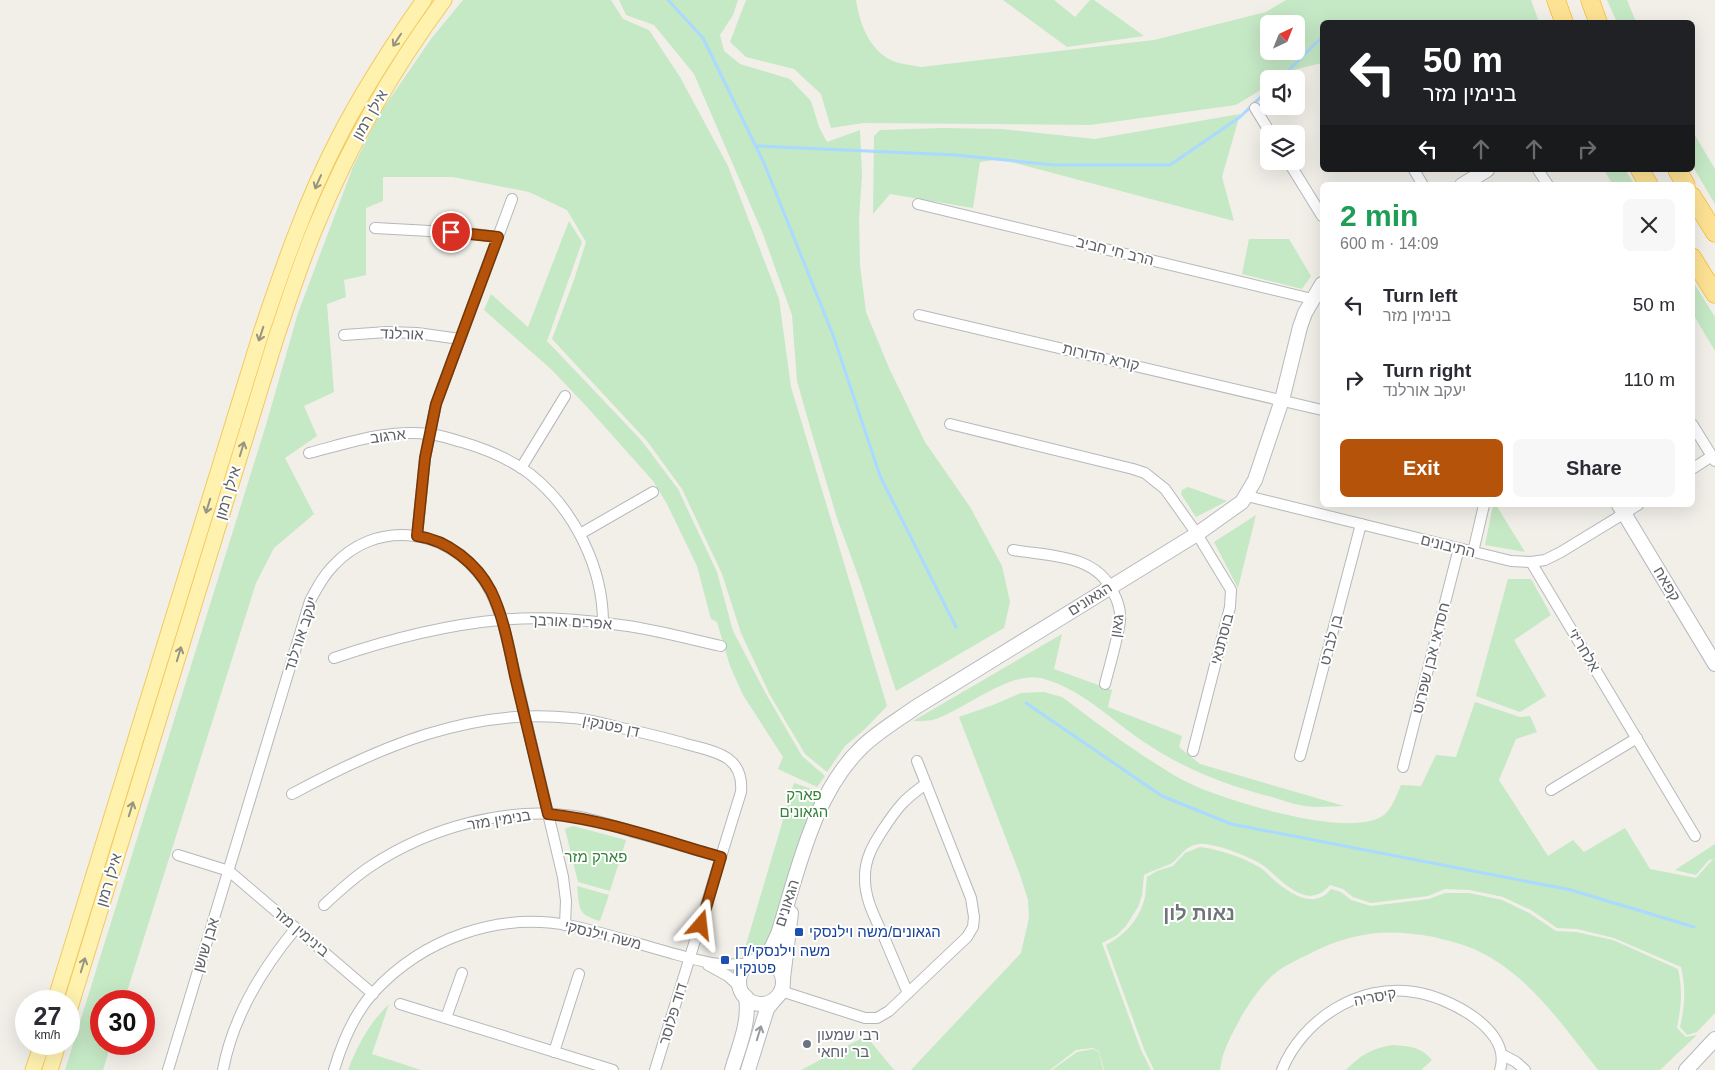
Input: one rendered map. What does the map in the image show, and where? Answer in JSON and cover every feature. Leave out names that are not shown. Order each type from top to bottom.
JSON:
[{"type":"highway","points":[[1556,0],[1563,20]]},
{"type":"highway","points":[[1590,0],[1597,20]]},
{"type":"highway","points":[[1695,201],[1715,233]]},
{"type":"highway","points":[[1695,262],[1715,294]]},
{"type":"main road","name":"אילן רמון","points":[[58,990],[258,342],[289,252],[305,210],[338,138],[381,64],[424,0]]},
{"type":"main road","name":"אילן רמון","points":[[75,990],[276,338],[316,224],[352,146],[395,72],[444,0]]},
{"type":"main road","points":[[33,1070],[38,1055]]},
{"type":"main road","points":[[50,1070],[55,1055]]},
{"type":"street","points":[[1255,108],[1265,125]]},
{"type":"street","points":[[1294,170],[1320,213]]},
{"type":"street","points":[[1467,182],[1484,172]]},
{"type":"street","points":[[417,536],[421,488],[429,434],[436,404],[512,199]]},
{"type":"street","name":"הרב חי חביב","points":[[918,204],[1312,299]]},
{"type":"street","points":[[375,228],[466,233],[498,237]]},
{"type":"street","name":"הגאונים","points":[[755,961],[769,952],[778,934],[797,872],[819,811],[835,778],[862,747],[916,707],[1197,534],[1230,512],[1247,496],[1262,464],[1282,400],[1300,327],[1312,299],[1320,287]]},
{"type":"street","name":"קורא הדורות","points":[[919,315],[1320,410]]},
{"type":"street","name":"אורלנד","points":[[344,335],[387,332],[417,333],[460,339]]},
{"type":"street","points":[[521,468],[565,396]]},
{"type":"street","points":[[950,424],[1144,473],[1165,489],[1197,534]]},
{"type":"street","points":[[1695,429],[1714,459],[1695,468]]},
{"type":"street","name":"ארגוב","points":[[309,453],[385,434],[429,434],[478,447],[521,468],[548,491],[580,534],[588,550],[595,572],[603,610],[603,623]]},
{"type":"street","points":[[580,534],[653,492]]},
{"type":"street","name":"התיבונים","points":[[1247,496],[1511,561],[1531,562],[1545,560],[1561,552],[1622,510]]},
{"type":"street","points":[[1473,552],[1484,507]]},
{"type":"street","name":"קפאח","points":[[1622,510],[1715,664]]},
{"type":"street","name":"בן לברט","points":[[1300,756],[1361,524]]},
{"type":"street","name":"בוסתנאי","points":[[1193,751],[1232,596],[1231,590],[1197,534]]},
{"type":"street","name":"יעקב אורלנד","points":[[229,872],[310,601],[317,587],[324,576],[342,557],[376,538],[392,535],[426,537],[442,543],[458,553],[480,575],[491,591],[501,620],[563,877],[566,901],[565,925]]},
{"type":"street","name":"חסדאי אבן שפרוט","points":[[1403,768],[1459,548]]},
{"type":"street","name":"גאון","points":[[1013,550],[1078,560],[1097,570],[1111,586],[1119,604],[1120,621],[1105,684]]},
{"type":"street","name":"אלחריזי","points":[[1531,562],[1695,836]]},
{"type":"street","name":"אפרים אורבך","points":[[334,658],[428,633],[475,623],[501,620],[554,620],[603,623],[642,629],[721,646]]},
{"type":"street","name":"דן פטנקין","points":[[292,794],[365,757],[436,731],[469,723],[525,716],[574,718],[670,739],[728,758],[739,770],[742,780],[738,804],[721,857],[694,959]]},
{"type":"street","points":[[1551,790],[1637,738]]},
{"type":"street","points":[[780,990],[871,1019],[886,1014],[963,942],[970,932],[974,917],[971,898],[917,761]]},
{"type":"street","points":[[908,993],[868,901],[865,870],[874,843],[896,809],[909,796],[926,784]]},
{"type":"street","name":"בנימין מזר","points":[[324,905],[370,866],[413,842],[480,821],[512,816],[548,814],[575,816],[721,857]]},
{"type":"street","points":[[178,855],[229,872]]},
{"type":"street","name":"בינימין מזר","points":[[229,872],[373,994]]},
{"type":"street","name":"אבן שושן","points":[[168,1070],[229,872]]},
{"type":"street","name":"הגאונים","points":[[780,990],[792,896],[797,872]]},
{"type":"street","name":"משה וילנסקי","points":[[334,1070],[342,1045],[351,1027],[373,994],[400,969],[420,954],[438,944],[479,928],[517,923],[565,925],[694,959],[732,965],[755,961]]},
{"type":"street","points":[[223,1070],[230,1041],[246,1002],[266,967],[296,928]]},
{"type":"street","name":"משה וילנסקי","points":[[694,959],[728,976],[743,992]]},
{"type":"street","name":"דוד פלוסר","points":[[655,1070],[694,959]]},
{"type":"street","points":[[732,1070],[747,1019],[748,1008],[743,992],[741,974],[755,961],[770,961],[781,971],[780,990],[766,1009],[748,1070]]},
{"type":"street","points":[[446,1018],[462,972]]},
{"type":"street","points":[[554,1052],[579,974]]},
{"type":"street","points":[[743,992],[757,1003],[763,1004],[780,990]]},
{"type":"street","name":"קיסריה","points":[[1282,1070],[1297,1043],[1322,1016],[1354,999],[1393,991],[1413,992],[1436,997],[1472,1016],[1487,1028],[1501,1047],[1503,1055],[1516,1062],[1525,1070]]},
{"type":"street","points":[[400,1004],[613,1070]]},
{"type":"street","points":[[1686,1070],[1715,1039]]},
{"type":"street","points":[[1500,1070],[1503,1055]]},
{"type":"green space","points":[[463,0],[611,0],[623,19],[649,30],[680,77],[728,166],[779,299],[791,387],[887,706],[845,746],[827,772],[805,754],[770,695],[741,633],[722,574],[682,489],[647,441],[552,339],[586,242],[567,210],[529,192],[453,177],[383,177],[383,201],[366,208],[366,275],[344,280],[346,297],[327,304],[334,392],[304,406],[317,436],[285,458],[314,514],[274,548],[256,583],[127,990],[90,990],[90,1055],[108,1055],[103,1070],[65,1070],[70,1055],[80,1055],[80,1022],[266,425],[298,313],[353,167],[380,113],[431,39]]},
{"type":"green space","points":[[619,0],[738,0],[733,15],[720,35],[724,51],[740,64],[790,79],[811,101],[819,127],[827,142],[860,130],[862,176],[859,219],[860,265],[866,312],[889,368],[925,442],[970,507],[1002,566],[1010,602],[1004,628],[896,691],[837,518],[812,434],[797,381],[792,315],[763,234],[694,74],[654,25],[626,15]]},
{"type":"green space","points":[[746,0],[856,0],[859,16],[866,32],[880,53],[895,62],[921,67],[1154,40],[1266,12],[1286,0],[1531,0],[1538,20],[1320,20],[1320,63],[1293,70],[1260,70],[1260,90],[1236,105],[1090,125],[863,123],[831,128],[821,94],[794,69],[746,57],[730,42]]},
{"type":"green space","points":[[1003,0],[1054,0],[1075,17],[1090,0],[1094,0],[1144,36],[1067,47]]},
{"type":"green space","points":[[1607,0],[1627,0],[1635,20],[1616,20]]},
{"type":"green space","points":[[1240,114],[1222,177],[1234,221],[1000,159],[980,162],[973,208],[890,194],[873,214],[874,136],[880,130],[1001,129],[1095,139]]},
{"type":"green space","points":[[1695,135],[1715,169],[1715,204],[1695,170]]},
{"type":"green space","points":[[1605,172],[1626,172],[1633,182],[1611,182]]},
{"type":"green space","points":[[569,221],[582,242],[547,341],[641,440],[678,489],[717,572],[733,631],[766,694],[802,756],[825,776],[817,787],[778,769],[783,757],[743,695],[730,666],[717,622],[711,619],[697,566],[667,504],[653,481],[552,370],[484,310],[491,294],[528,327]]},
{"type":"green space","points":[[1249,239],[1289,239],[1311,276],[1302,289],[1242,274]]},
{"type":"green space","points":[[1695,285],[1715,317],[1715,351],[1695,317]]},
{"type":"green space","points":[[1188,487],[1227,501],[1196,517],[1181,494],[1182,490]]},
{"type":"green space","points":[[1493,507],[1497,507],[1525,552],[1485,545]]},
{"type":"green space","points":[[1256,515],[1238,588],[1214,542]]},
{"type":"green space","points":[[1508,579],[1531,579],[1551,615],[1514,640],[1546,696],[1520,712],[1476,696]]},
{"type":"green space","points":[[1062,634],[1054,669],[1112,690],[1108,707],[1182,736],[1179,747],[1200,764],[1344,806],[1315,807],[1298,805],[1205,775],[1159,752],[1069,689],[1041,678],[1029,677],[1016,680],[1002,685],[936,719],[913,721]]},
{"type":"green space","points":[[1044,692],[1062,697],[1148,759],[1199,788],[1296,817],[1347,823],[1368,821],[1384,815],[1392,805],[1401,785],[1421,786],[1436,755],[1456,757],[1475,702],[1520,717],[1530,716],[1537,732],[1516,739],[1499,780],[1548,856],[1573,840],[1584,852],[1625,828],[1650,869],[1696,878],[1713,859],[1709,860],[1696,875],[1675,870],[1715,844],[1715,859],[1713,860],[1715,860],[1715,1013],[1697,1032],[1687,1035],[1680,1027],[1684,997],[1681,967],[1614,938],[1577,929],[1557,928],[1531,910],[1503,897],[1470,890],[1445,889],[1428,896],[1371,903],[1353,897],[1343,889],[1330,885],[1321,893],[1313,896],[1304,895],[1287,886],[1264,866],[1251,859],[1214,845],[1199,844],[1187,849],[1172,863],[1144,875],[1142,895],[1138,907],[1126,926],[1117,935],[1102,943],[1141,1050],[1151,1070],[1104,1070],[1099,1051],[1093,1048],[1076,1050],[1050,1070],[911,1070],[1021,953],[1029,918],[1028,900],[1019,872],[959,717],[1021,693]]},
{"type":"green space","name":"פארק הגאונים","points":[[794,783],[821,792],[778,934],[756,960],[740,965]]},
{"type":"green space","name":"פארק מזר","points":[[573,826],[626,840],[610,891],[578,882],[565,829]]},
{"type":"green space","points":[[1200,847],[1231,854],[1252,863],[1287,890],[1302,898],[1318,898],[1325,895],[1331,889],[1341,892],[1351,900],[1371,906],[1429,899],[1445,893],[1469,893],[1502,900],[1529,913],[1556,931],[1576,932],[1613,940],[1678,969],[1681,999],[1677,1028],[1686,1037],[1697,1035],[1660,1070],[1598,1070],[1544,1003],[1496,961],[1467,946],[1434,937],[1417,934],[1385,933],[1370,934],[1340,941],[1295,961],[1273,975],[1241,1017],[1225,1049],[1220,1070],[1154,1070],[1144,1049],[1106,945],[1131,926],[1143,905],[1147,877],[1157,871],[1173,866],[1185,853]]},
{"type":"green space","points":[[577,886],[609,895],[600,921],[583,913],[579,905]]},
{"type":"green space","points":[[389,1004],[372,1054],[421,1070],[348,1070],[365,1035]]},
{"type":"green space","points":[[866,1036],[894,1070],[801,1070]]},
{"type":"green space","points":[[1393,1045],[1414,1048],[1424,1052],[1432,1060],[1421,1070],[1346,1070],[1367,1053]]},
{"type":"green space","points":[[1093,1049],[1099,1052],[1103,1070],[1052,1070],[1077,1052]]},
{"type":"waterway","points":[[668,0],[703,38],[764,163],[833,335],[880,476],[956,627]]},
{"type":"waterway","points":[[1289,70],[1320,39]]},
{"type":"waterway","points":[[756,146],[955,155],[1054,165],[1170,165],[1240,117],[1260,98]]},
{"type":"waterway","points":[[1026,703],[1162,796],[1231,824],[1571,890],[1694,927]]},
{"type":"place","name":"הגאונים/משה וילנסקי","points":[[799,932]]},
{"type":"place","name":"משה וילנסקי/דן פטנקין","points":[[725,960]]},
{"type":"place","name":"רבי שמעון בר יוחאי","points":[[807,1044]]},
{"type":"district","name":"נאות לון","points":[[1199,913]]},
{"type":"route","points":[[451,232],[498,237],[436,404],[425,458],[417,536],[442,543],[458,553],[480,575],[491,591],[504,627],[548,814],[575,816],[721,857],[701,925]]}]
